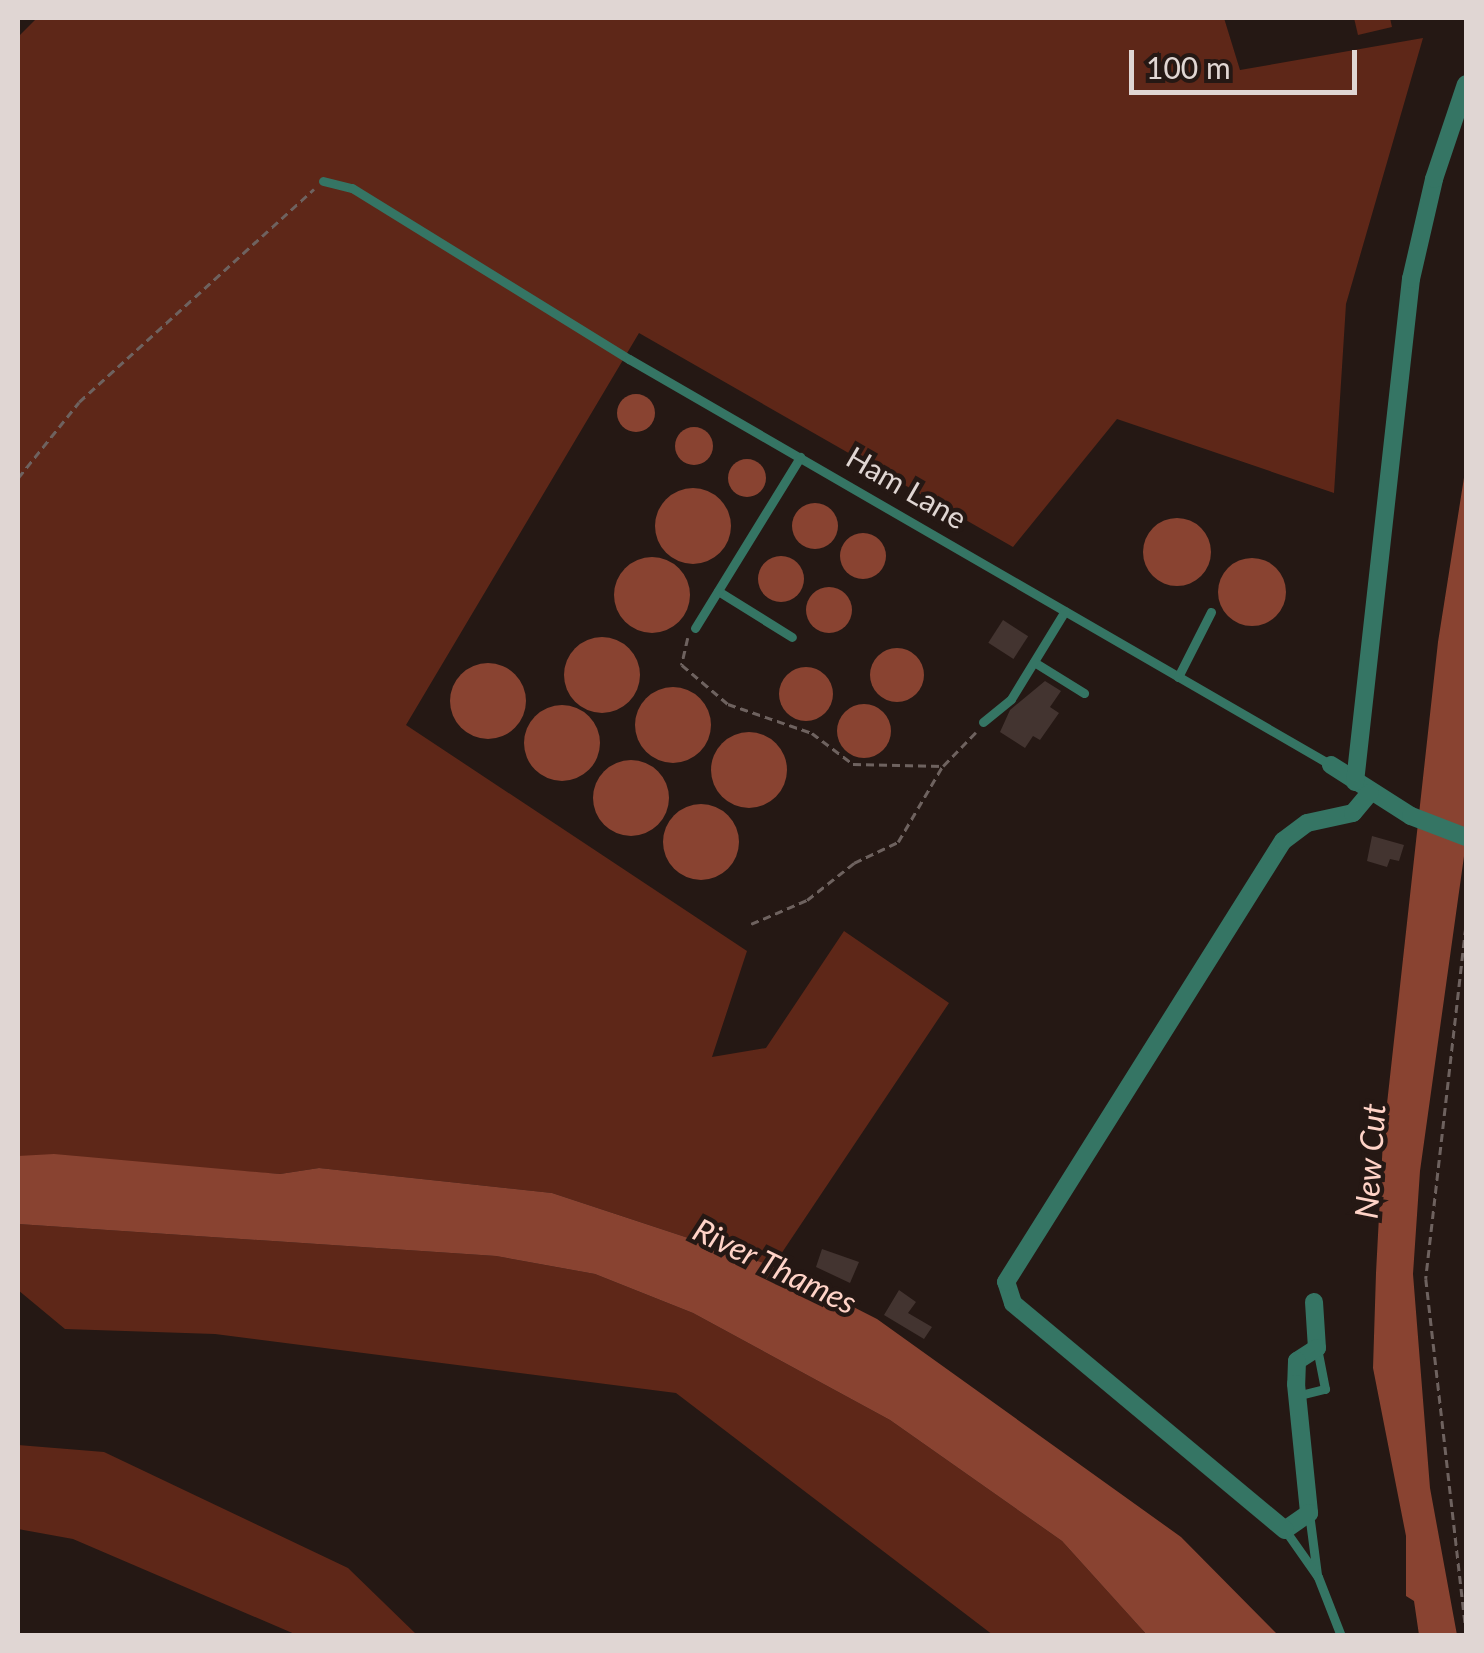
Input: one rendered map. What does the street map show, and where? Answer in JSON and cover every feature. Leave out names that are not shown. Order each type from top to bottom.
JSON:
[{"type":"street","points":[[1314,1302],[1317,1348],[1297,1360],[1296,1396],[1309,1513],[1285,1530],[1013,1303],[1006,1282],[1283,841],[1307,823],[1353,813],[1362,788],[1411,279],[1434,180],[1466,84]]},
{"type":"street","name":"Ham Lane","points":[[1331,766],[1411,816],[1466,837]]},
{"type":"lane","name":"Ham Lane","points":[[322,181],[352,188],[800,457],[1331,766]]},
{"type":"lane","points":[[695,628],[800,457]]},
{"type":"lane","points":[[718,590],[792,637]]},
{"type":"lane","points":[[983,722],[1011,699],[1066,611]]},
{"type":"lane","points":[[1178,676],[1211,612]]},
{"type":"lane","points":[[1034,662],[1084,693]]},
{"type":"lane","points":[[1296,1396],[1325,1390],[1317,1348]]},
{"type":"lane","points":[[1309,1513],[1318,1577],[1341,1636]]},
{"type":"lane","points":[[1285,1530],[1318,1577]]},
{"type":"path","points":[[18,478],[79,402],[322,181]]},
{"type":"path","points":[[695,628],[683,645],[682,665],[728,704],[812,732],[853,764],[943,766]]},
{"type":"path","points":[[751,924],[806,900],[854,863],[898,842],[943,766],[983,722]]},
{"type":"path","points":[[1466,928],[1426,1279],[1466,1632]]},
{"type":"shaded area","points":[[37,18],[1224,18],[1240,70],[1423,38],[1346,304],[1334,493],[1117,419],[1013,547],[639,333],[406,725],[747,951],[712,1057],[766,1048],[844,931],[949,1003],[773,1266],[552,1193],[319,1168],[280,1174],[18,1156],[18,37]]},
{"type":"shaded area","points":[[1354,18],[1390,18],[1392,27],[1358,35]]},
{"type":"shaded area","points":[[636,394],[649,400],[655,413],[649,426],[636,432],[623,426],[617,413],[623,400]]},
{"type":"shaded area","points":[[694,427],[707,433],[713,446],[707,459],[694,465],[681,459],[675,446],[681,433]]},
{"type":"shaded area","points":[[747,459],[760,465],[766,478],[760,491],[747,497],[734,491],[728,478],[734,465]]},
{"type":"shaded area","points":[[1466,465],[1466,842],[1420,1171],[1413,1274],[1430,1488],[1457,1635],[1419,1635],[1414,1601],[1406,1596],[1406,1536],[1373,1368],[1376,1273],[1383,1140],[1438,642]]},
{"type":"shaded area","points":[[693,488],[720,499],[731,526],[720,553],[693,564],[666,553],[655,526],[666,499]]},
{"type":"shaded area","points":[[815,503],[832,509],[838,526],[832,543],[815,549],[798,543],[792,526],[798,509]]},
{"type":"shaded area","points":[[1177,518],[1190,520],[1201,528],[1209,539],[1209,565],[1201,576],[1190,584],[1177,586],[1164,584],[1153,576],[1145,565],[1143,552],[1145,539],[1153,528],[1164,520]]},
{"type":"shaded area","points":[[863,533],[880,539],[886,556],[880,573],[863,579],[846,573],[840,556],[846,539]]},
{"type":"shaded area","points":[[781,556],[798,562],[804,579],[798,596],[781,602],[764,596],[758,579],[764,562]]},
{"type":"shaded area","points":[[652,557],[679,568],[690,595],[679,622],[652,633],[625,622],[614,595],[625,568]]},
{"type":"shaded area","points":[[1252,558],[1265,560],[1276,568],[1284,579],[1284,605],[1276,616],[1265,624],[1252,626],[1239,624],[1228,616],[1220,605],[1218,592],[1220,579],[1228,568],[1239,560]]},
{"type":"shaded area","points":[[829,587],[846,593],[852,610],[846,627],[829,633],[812,627],[806,610],[812,593]]},
{"type":"shaded area","points":[[602,637],[629,648],[640,675],[629,702],[602,713],[575,702],[564,675],[575,648]]},
{"type":"shaded area","points":[[897,648],[916,656],[924,675],[916,694],[897,702],[878,694],[870,675],[878,656]]},
{"type":"shaded area","points":[[488,663],[515,674],[526,701],[515,728],[488,739],[461,728],[450,701],[461,674]]},
{"type":"shaded area","points":[[806,667],[825,675],[833,694],[825,713],[806,721],[787,713],[779,694],[787,675]]},
{"type":"shaded area","points":[[673,687],[700,698],[711,725],[700,752],[673,763],[646,752],[635,725],[646,698]]},
{"type":"shaded area","points":[[864,704],[883,712],[891,731],[883,750],[864,758],[845,750],[837,731],[845,712]]},
{"type":"shaded area","points":[[562,705],[589,716],[600,743],[589,770],[562,781],[535,770],[524,743],[535,716]]},
{"type":"shaded area","points":[[749,732],[776,743],[787,770],[776,797],[749,808],[722,797],[711,770],[722,743]]},
{"type":"shaded area","points":[[631,760],[658,771],[669,798],[658,825],[631,836],[604,825],[593,798],[604,771]]},
{"type":"shaded area","points":[[701,804],[728,815],[739,842],[728,869],[701,880],[674,869],[663,842],[674,815]]},
{"type":"shaded area","points":[[54,1154],[280,1174],[319,1168],[552,1193],[773,1266],[877,1319],[1181,1537],[1278,1635],[1147,1635],[1062,1541],[890,1420],[693,1313],[595,1274],[496,1256],[18,1224],[18,1156]]},
{"type":"shaded area","points":[[18,1224],[496,1256],[595,1274],[693,1313],[890,1420],[1062,1541],[1147,1635],[993,1635],[676,1393],[215,1334],[65,1329],[18,1290]]},
{"type":"shaded area","points":[[18,1445],[104,1452],[348,1568],[417,1635],[297,1635],[73,1539],[18,1529]]},
{"type":"building","points":[[1003,620],[1028,636],[1013,659],[988,643]]},
{"type":"building","points":[[1045,681],[1061,691],[1050,707],[1059,713],[1040,740],[1033,736],[1025,748],[1000,732],[1010,710]]},
{"type":"building","points":[[1372,836],[1404,845],[1399,861],[1390,859],[1387,867],[1367,861]]},
{"type":"building","points":[[822,1249],[859,1262],[850,1283],[816,1267]]},
{"type":"building","points":[[899,1290],[916,1302],[908,1313],[932,1327],[924,1339],[884,1315]]},
{"type":"water label","name":"New Cut","points":[[1370,1161]]},
{"type":"water label","name":"River Thames","points":[[775,1266]]}]
